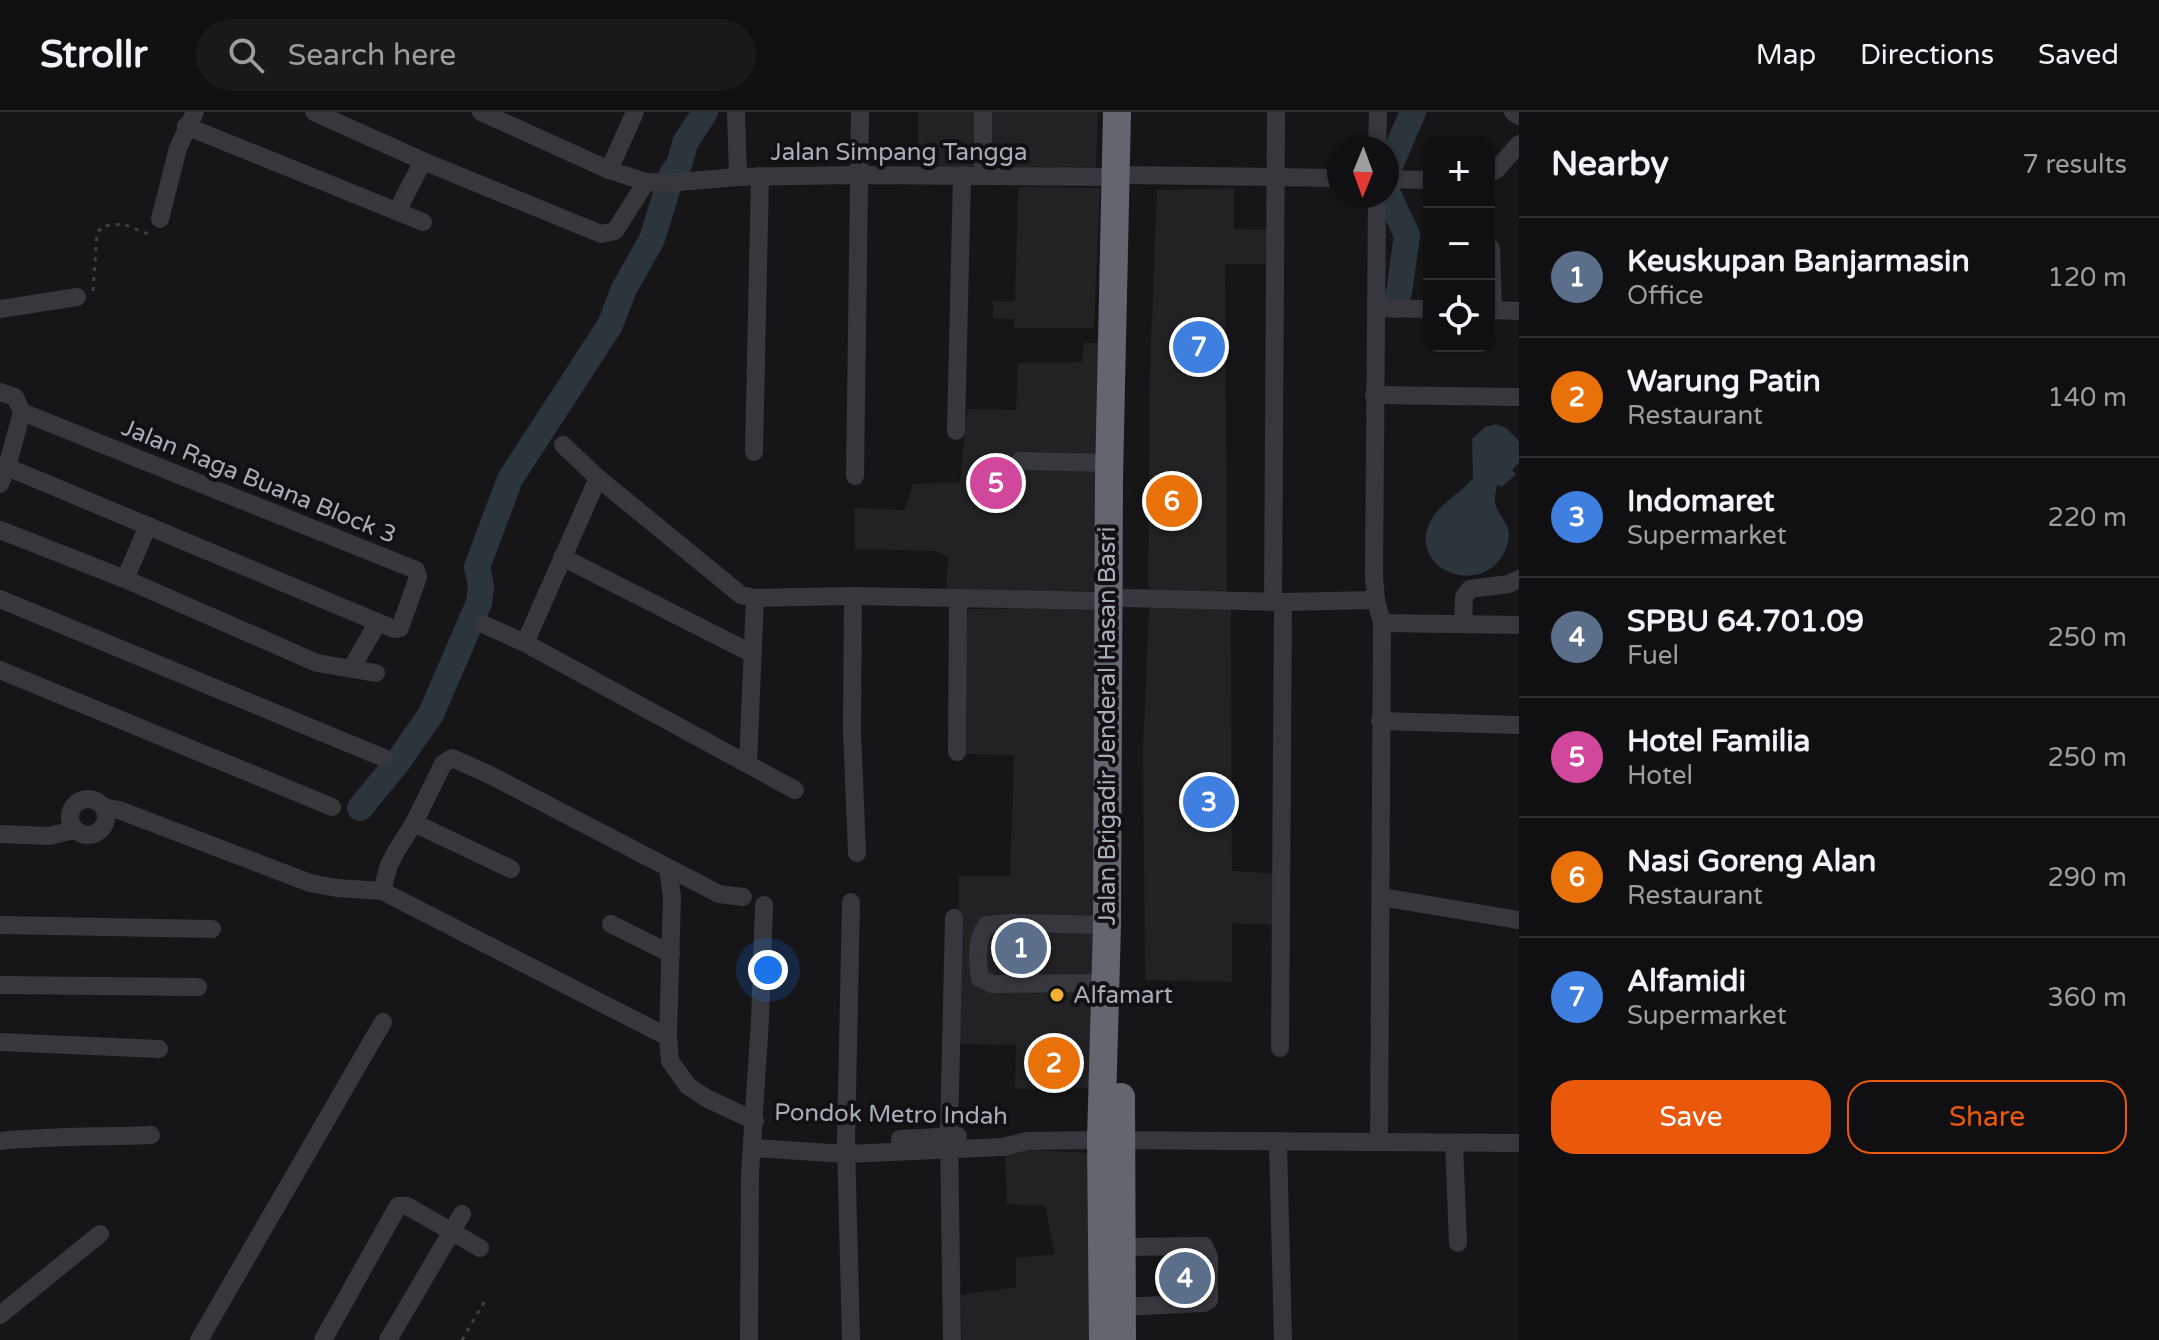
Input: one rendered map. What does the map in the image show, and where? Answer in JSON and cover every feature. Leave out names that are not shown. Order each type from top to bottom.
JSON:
[{"type":"highway","name":"Jalan Brigadir Jenderal Hasan Basri","points":[[1103,1340],[1113,1060],[1115,473],[1123,176],[1117,112]]},
{"type":"highway","name":"Jalan Brigadir Jenderal Hasan Basri","points":[[1123,176],[1131,112]]},
{"type":"highway","name":"Jalan Brigadir Jenderal Hasan Basri","points":[[1113,1060],[1106,983],[1116,788]]},
{"type":"highway","name":"Jalan Brigadir Jenderal Hasan Basri","points":[[1111,1140],[1122,1247],[1122,1340]]},
{"type":"street","points":[[314,112],[423,161],[601,234],[615,231],[665,182]]},
{"type":"street","points":[[481,112],[609,170],[665,182]]},
{"type":"street","points":[[609,170],[635,112]]},
{"type":"street","points":[[736,112],[738,177]]},
{"type":"street","points":[[855,476],[860,112]]},
{"type":"street","points":[[983,112],[983,175]]},
{"type":"street","points":[[1276,112],[1280,1048]]},
{"type":"street","points":[[1377,136],[1378,112]]},
{"type":"street","points":[[1513,112],[1519,116]]},
{"type":"street","points":[[160,219],[178,148],[191,119],[423,222]]},
{"type":"street","points":[[1495,170],[1519,144]]},
{"type":"street","points":[[397,211],[423,161]]},
{"type":"street","name":"Jalan Simpang Tangga","points":[[665,182],[760,176],[858,175],[1327,178]]},
{"type":"street","points":[[956,431],[962,175]]},
{"type":"street","points":[[754,452],[760,176]]},
{"type":"street","points":[[1399,179],[1423,180]]},
{"type":"street","points":[[1377,208],[1374,395],[1376,600],[1382,623],[1379,1142]]},
{"type":"street","points":[[0,309],[77,297]]},
{"type":"street","points":[[1377,308],[1423,309]]},
{"type":"street","points":[[1495,310],[1519,311]]},
{"type":"street","points":[[0,392],[15,397],[22,412],[4,476],[148,526],[386,626],[351,669]]},
{"type":"street","points":[[1374,395],[1519,397]]},
{"type":"street","name":"Jalan Raga Buana Block 3","points":[[22,412],[416,570],[418,577],[400,628],[386,626]]},
{"type":"street","points":[[563,445],[598,478],[741,595],[755,598],[1376,600]]},
{"type":"street","points":[[1020,461],[1115,473]]},
{"type":"street","points":[[525,643],[598,478]]},
{"type":"street","points":[[125,579],[148,526]]},
{"type":"street","points":[[0,530],[125,579],[317,663],[376,673]]},
{"type":"street","points":[[562,557],[753,654]]},
{"type":"street","points":[[1463,624],[1464,597],[1470,589],[1509,584],[1519,579]]},
{"type":"street","points":[[853,596],[852,730],[857,853]]},
{"type":"street","points":[[748,764],[755,598]]},
{"type":"street","points":[[0,599],[384,758]]},
{"type":"street","points":[[957,752],[958,599]]},
{"type":"street","points":[[1382,623],[1519,625]]},
{"type":"street","points":[[485,625],[525,643],[795,790]]},
{"type":"street","points":[[0,670],[332,807]]},
{"type":"street","points":[[1380,721],[1519,725]]},
{"type":"street","points":[[382,891],[389,865],[443,764],[452,758],[719,894]]},
{"type":"street","points":[[74,830],[69,813],[76,802],[94,799],[104,807],[310,883],[382,891],[668,1037]]},
{"type":"street","points":[[0,834],[49,836],[74,830],[85,835],[97,833],[106,819],[104,807]]},
{"type":"street","points":[[414,823],[511,869]]},
{"type":"street","points":[[668,869],[672,896],[670,1061],[688,1086],[754,1135]]},
{"type":"street","points":[[672,896],[719,894],[743,897]]},
{"type":"street","points":[[1381,897],[1519,920]]},
{"type":"street","points":[[851,902],[846,1148],[851,1340]]},
{"type":"street","points":[[749,1340],[750,1174],[764,905]]},
{"type":"street","points":[[952,1340],[950,1142],[954,918]]},
{"type":"street","points":[[611,924],[671,954]]},
{"type":"street","points":[[0,925],[212,929]]},
{"type":"street","points":[[1106,983],[992,984],[980,978],[978,967],[981,937],[987,925],[1107,925]]},
{"type":"street","points":[[0,985],[198,987]]},
{"type":"street","points":[[199,1340],[383,1022]]},
{"type":"street","points":[[0,1042],[159,1049]]},
{"type":"street","points":[[0,1141],[39,1137],[151,1135]]},
{"type":"street","name":"Pondok Metro Indah","points":[[754,1135],[846,1148],[1006,1136],[1027,1141],[1519,1143]]},
{"type":"street","points":[[1278,1143],[1283,1340]]},
{"type":"street","points":[[1454,1143],[1458,1243]]},
{"type":"street","points":[[323,1340],[398,1206],[407,1206],[480,1248]]},
{"type":"street","points":[[388,1340],[462,1214]]},
{"type":"street","points":[[0,1315],[100,1234]]},
{"type":"street","points":[[1122,1247],[1204,1246],[1209,1257],[1209,1300],[1204,1303],[1122,1307]]},
{"type":"path","points":[[77,297],[88,297],[93,290],[97,233],[103,226],[123,224],[148,234],[156,229],[160,219]]},
{"type":"path","points":[[462,1340],[487,1297]]},
{"type":"shaded area","points":[[918,112],[1098,112],[1096,172],[918,171]]},
{"type":"shaded area","points":[[1018,187],[1100,188],[1094,328],[1014,328],[1014,319],[993,318],[993,301],[1015,302]]},
{"type":"shaded area","points":[[1234,188],[1234,229],[1276,230],[1276,264],[1225,264],[1227,593],[1154,594],[1148,585],[1150,369],[1157,190]]},
{"type":"shaded area","points":[[1084,343],[1104,343],[1094,590],[966,595],[946,591],[948,557],[937,551],[855,549],[854,508],[904,510],[913,484],[960,482],[967,409],[1016,410],[1018,363],[1082,362]]},
{"type":"shaded area","points":[[1496,424],[1506,428],[1519,441],[1519,463],[1512,470],[1516,475],[1501,487],[1497,484],[1495,498],[1496,507],[1507,525],[1508,542],[1499,560],[1486,571],[1470,575],[1454,574],[1440,567],[1430,555],[1426,540],[1430,522],[1473,478],[1472,439],[1485,427]]},
{"type":"shaded area","points":[[1152,605],[1231,608],[1232,871],[1279,874],[1277,925],[1232,923],[1232,982],[1145,980],[1143,749],[1149,610]]},
{"type":"shaded area","points":[[1092,608],[1095,611],[1096,939],[1090,1088],[1015,1089],[1016,1045],[959,1044],[959,876],[1010,876],[1014,755],[964,754],[962,617],[969,609]]},
{"type":"shaded area","points":[[1005,1149],[1092,1153],[1100,1340],[962,1340],[961,1295],[1016,1287],[1016,1258],[1055,1254],[1045,1206],[1007,1204]]},
{"type":"waterway","points":[[360,808],[397,763],[431,714],[479,603],[481,586],[477,567],[510,479],[610,325],[624,289],[652,239],[685,143],[705,112]]},
{"type":"waterway","points":[[1399,144],[1413,112]]},
{"type":"waterway","points":[[1394,208],[1407,235],[1399,293],[1394,305]]},
{"type":"place","name":"Alfamidi","points":[[1199,347]]},
{"type":"place","name":"Hotel Familia","points":[[996,483]]},
{"type":"place","name":"Nasi Goreng Alan","points":[[1172,501]]},
{"type":"place","name":"Indomaret","points":[[1209,802]]},
{"type":"place","name":"Keuskupan Banjarmasin","points":[[1021,948]]},
{"type":"place","name":"Alfamart","points":[[1057,995]]},
{"type":"place","name":"Warung Patin","points":[[1054,1063]]},
{"type":"place","name":"SPBU 64.701.09","points":[[1185,1278]]}]
